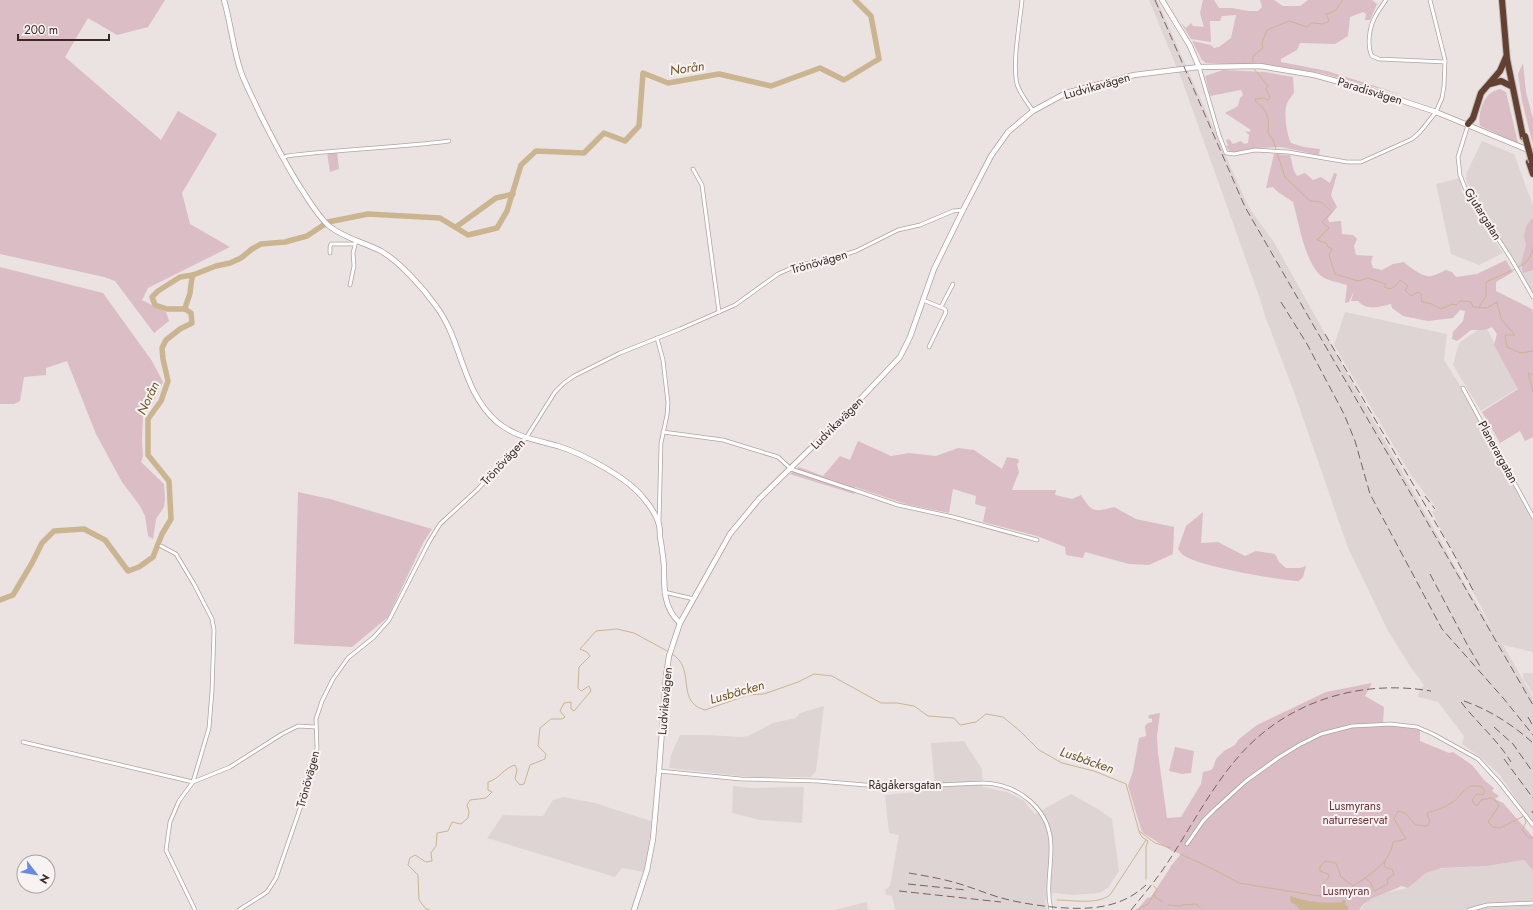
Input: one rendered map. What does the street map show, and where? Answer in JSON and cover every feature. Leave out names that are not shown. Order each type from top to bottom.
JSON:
[{"type":"highway","points":[[1502,0],[1511,86],[1533,174]]},
{"type":"highway","points":[[1506,0],[1510,59],[1517,105],[1524,137]]},
{"type":"highway","points":[[1468,124],[1473,118],[1481,93],[1500,71],[1507,55]]},
{"type":"highway","points":[[1487,85],[1502,81],[1511,86]]},
{"type":"street","points":[[224,0],[230,20],[235,53],[241,72],[283,158],[298,185],[319,215],[332,228],[344,236],[377,250],[395,260],[429,298],[446,323],[467,379],[482,404],[503,426],[526,438],[559,446],[588,458],[626,482],[644,499],[659,525]]},
{"type":"street","points":[[1022,0],[1016,66],[1017,83],[1023,97],[1033,111]]},
{"type":"street","points":[[1162,0],[1190,46],[1199,67],[1219,135],[1226,153],[1234,154],[1255,150],[1288,152],[1347,162],[1361,162],[1412,139],[1420,132],[1436,112],[1444,92],[1445,62],[1430,0]]},
{"type":"street","points":[[1386,0],[1377,13],[1372,24],[1369,45],[1372,56],[1379,59],[1445,62]]},
{"type":"street","name":"Paradisvägen","points":[[1199,67],[1246,66],[1296,71],[1373,91],[1436,112],[1533,152]]},
{"type":"street","name":"Ludvikavägen","points":[[634,910],[647,870],[653,839],[664,696],[669,656],[680,623],[730,534],[759,499],[791,469],[898,360],[910,337],[934,269],[991,156],[1008,132],[1033,111],[1066,93],[1134,75],[1199,67]]},
{"type":"street","name":"Gjutargatan","points":[[1468,124],[1458,157],[1460,175],[1466,188],[1510,257],[1533,297]]},
{"type":"street","points":[[283,158],[287,156],[324,151],[429,143],[449,140]]},
{"type":"street","points":[[692,169],[702,185],[719,312]]},
{"type":"street","name":"Trönövägen","points":[[239,910],[267,892],[276,878],[313,768],[317,748],[315,726],[317,714],[337,672],[348,658],[374,637],[389,620],[436,529],[477,490],[526,438],[555,392],[564,383],[574,376],[620,353],[734,305],[778,274],[796,266],[834,258],[856,251],[898,230],[920,225],[953,211],[963,210]]},
{"type":"street","points":[[330,253],[330,247],[332,244],[356,242]]},
{"type":"street","points":[[350,285],[354,266],[353,253],[356,242]]},
{"type":"street","points":[[942,307],[953,284]]},
{"type":"street","points":[[923,300],[946,310],[946,315],[929,347]]},
{"type":"street","points":[[657,338],[663,360],[668,403],[663,432],[659,525],[664,564],[664,592],[669,609],[674,618],[680,623]]},
{"type":"street","name":"Planerargatan","points":[[1463,388],[1533,517]]},
{"type":"street","points":[[663,432],[723,440],[778,457],[791,469],[898,505],[953,517],[1037,540]]},
{"type":"street","points":[[161,546],[176,554],[194,584],[212,619],[214,630],[209,728],[193,782],[179,801],[170,822],[166,850],[195,910]]},
{"type":"street","points":[[664,592],[694,598]]},
{"type":"street","points":[[1187,844],[1203,821],[1246,781],[1278,758],[1321,734],[1352,726],[1390,724],[1405,725],[1425,730],[1478,759],[1500,783],[1533,825]]},
{"type":"street","points":[[23,742],[193,782],[230,767],[282,734],[298,726],[315,726]]},
{"type":"street","name":"Rågåkersgatan","points":[[659,771],[741,779],[817,781],[890,788],[983,783],[1009,787],[1023,794],[1035,805],[1043,817],[1048,830],[1051,848],[1048,894],[1052,910]]},
{"type":"street","points":[[1469,910],[1487,905],[1533,903]]},
{"type":"shaded area","points":[[1149,0],[1157,0],[1248,206],[1275,244],[1467,588],[1493,630],[1432,512],[1437,509],[1411,475],[1334,345],[1345,312],[1447,334],[1444,360],[1470,401],[1533,517],[1533,652],[1503,645],[1533,697],[1533,823],[1499,774],[1479,756],[1462,744],[1464,736],[1438,702],[1418,697],[1420,689],[1424,685],[1388,631],[1348,548],[1294,392],[1265,316],[1183,83]]},
{"type":"shaded area","points":[[1482,141],[1514,154],[1533,206],[1533,294],[1467,183],[1466,174]]},
{"type":"shaded area","points":[[1460,178],[1462,192],[1467,197],[1503,253],[1479,265],[1451,254],[1436,184]]},
{"type":"shaded area","points":[[1485,325],[1518,388],[1481,411],[1453,365],[1459,343]]},
{"type":"shaded area","points":[[1523,673],[1533,673],[1533,694],[1523,678]]},
{"type":"shaded area","points":[[824,706],[816,771],[811,777],[749,777],[669,768],[671,755],[680,735],[748,736],[773,723],[796,718],[800,713]]},
{"type":"shaded area","points":[[964,741],[982,769],[983,787],[1007,792],[1023,800],[1035,814],[1071,794],[1098,809],[1112,819],[1119,871],[1108,888],[1099,893],[1073,895],[1053,893],[1045,901],[1047,910],[895,910],[892,896],[886,895],[885,890],[890,886],[899,835],[889,833],[885,795],[935,790],[931,743]]},
{"type":"shaded area","points":[[733,786],[752,788],[804,787],[802,823],[760,820],[732,813]]},
{"type":"shaded area","points":[[563,797],[595,803],[651,821],[649,850],[644,872],[622,868],[615,877],[487,838],[503,815],[543,816],[553,800]]},
{"type":"shaded area","points":[[1524,860],[1533,864],[1533,910],[1359,910],[1374,895],[1408,888],[1431,869],[1487,866]]},
{"type":"shaded area","points":[[1290,896],[1303,900],[1323,903],[1336,903],[1342,902],[1343,900],[1346,901],[1345,904],[1349,908],[1347,910],[1300,910],[1295,904],[1291,903]]},
{"type":"shaded area","points":[[867,902],[868,910],[834,910]]},
{"type":"green space","points":[[0,0],[165,0],[148,27],[117,35],[88,18],[65,57],[161,140],[178,111],[217,134],[182,193],[190,224],[230,247],[148,288],[142,300],[166,312],[169,321],[154,333],[115,281],[104,277],[0,254]]},
{"type":"green space","points":[[1203,0],[1214,0],[1219,8],[1258,11],[1262,7],[1260,0],[1274,0],[1283,6],[1300,6],[1308,0],[1372,0],[1377,4],[1370,20],[1365,20],[1366,14],[1363,12],[1350,17],[1348,36],[1335,44],[1300,43],[1297,50],[1281,59],[1281,62],[1327,71],[1403,95],[1321,73],[1275,66],[1206,63],[1202,60],[1192,41],[1211,45],[1214,48],[1219,47],[1231,38],[1236,15],[1222,16],[1220,21],[1210,21],[1211,42],[1191,39],[1181,23],[1186,28],[1191,23],[1193,26],[1204,27],[1200,13]]},
{"type":"green space","points":[[1523,63],[1526,92],[1533,119],[1533,145],[1522,101],[1518,74]]},
{"type":"green space","points":[[1223,70],[1265,72],[1293,77],[1294,93],[1286,105],[1285,111],[1288,136],[1291,143],[1304,147],[1320,149],[1319,155],[1281,147],[1256,148],[1231,153],[1226,147],[1228,145],[1226,140],[1229,139],[1233,144],[1241,141],[1244,144],[1248,143],[1249,135],[1245,131],[1249,132],[1251,130],[1225,113],[1238,106],[1240,98],[1243,95],[1241,90],[1210,96],[1205,76]]},
{"type":"green space","points":[[1500,89],[1506,92],[1518,143],[1480,126],[1480,113],[1485,99],[1492,92]]},
{"type":"green space","points":[[337,152],[339,169],[330,172],[327,153]]},
{"type":"green space","points":[[1274,154],[1290,155],[1294,171],[1297,176],[1305,173],[1313,180],[1321,177],[1330,183],[1334,173],[1337,174],[1331,195],[1337,207],[1328,218],[1329,222],[1341,221],[1342,234],[1353,235],[1357,239],[1354,246],[1356,255],[1373,256],[1371,262],[1373,268],[1382,270],[1393,264],[1404,262],[1421,274],[1433,276],[1446,270],[1452,272],[1456,277],[1477,274],[1506,260],[1513,272],[1496,282],[1496,291],[1532,309],[1533,313],[1533,437],[1525,441],[1520,431],[1500,443],[1482,412],[1518,389],[1494,345],[1497,334],[1492,327],[1485,330],[1471,330],[1457,341],[1452,339],[1453,332],[1463,321],[1465,311],[1460,310],[1453,318],[1428,321],[1403,316],[1392,308],[1391,304],[1378,307],[1369,307],[1358,301],[1351,301],[1354,291],[1349,302],[1345,303],[1347,285],[1323,277],[1314,268],[1306,250],[1293,202],[1273,187],[1266,188]]},
{"type":"green space","points":[[1531,219],[1533,219],[1533,270],[1523,273],[1521,263],[1526,245],[1524,236],[1526,227]]},
{"type":"green space","points":[[0,267],[103,293],[152,361],[163,382],[152,404],[143,416],[143,456],[141,462],[164,484],[165,499],[164,507],[156,519],[153,539],[148,536],[145,516],[140,506],[122,482],[96,434],[67,361],[46,368],[46,375],[24,377],[20,401],[14,404],[0,404]]},
{"type":"green space","points":[[858,441],[891,456],[909,453],[936,456],[958,448],[974,450],[1002,469],[1007,457],[1018,459],[1019,462],[1017,464],[1019,472],[1012,490],[1056,490],[1055,495],[1072,499],[1081,495],[1088,505],[1094,510],[1114,507],[1136,519],[1174,527],[1173,554],[1149,565],[1129,564],[1085,552],[1083,558],[1066,555],[1065,547],[1037,536],[983,522],[986,507],[975,504],[976,496],[953,489],[949,513],[906,504],[855,487],[854,494],[790,474],[799,467],[823,476],[840,456],[850,460]]},
{"type":"green space","points":[[298,492],[330,499],[432,529],[423,543],[388,617],[352,647],[294,644]]},
{"type":"green space","points":[[1203,512],[1201,543],[1218,542],[1245,556],[1256,551],[1275,554],[1279,562],[1286,568],[1300,568],[1306,566],[1303,577],[1299,581],[1238,572],[1190,559],[1182,554],[1178,549],[1186,526]]},
{"type":"green space","name":"Lusmyrans naturreservat","points":[[1372,683],[1365,696],[1384,707],[1383,723],[1420,729],[1420,741],[1449,753],[1453,752],[1472,765],[1485,781],[1494,788],[1492,791],[1499,796],[1495,799],[1503,803],[1533,837],[1533,870],[1524,860],[1487,866],[1441,868],[1426,873],[1408,888],[1401,886],[1367,901],[1359,910],[1137,910],[1147,898],[1151,897],[1170,867],[1181,854],[1172,851],[1143,833],[1128,786],[1133,771],[1139,738],[1146,736],[1145,726],[1152,722],[1152,719],[1148,718],[1149,715],[1160,713],[1157,736],[1158,753],[1167,818],[1181,817],[1201,784],[1203,772],[1211,770],[1216,759],[1224,751],[1235,745],[1239,739],[1257,725],[1326,692]]},
{"type":"green space","points":[[1175,747],[1194,751],[1191,773],[1182,774],[1169,771]]},
{"type":"waterway","name":"Norån","points":[[0,600],[13,595],[42,543],[54,531],[84,529],[105,540],[128,571],[139,567],[153,557],[162,534],[171,519],[169,481],[148,455],[148,419],[161,401],[168,381],[162,348],[166,340],[180,329],[192,323],[191,313],[185,309],[190,293],[193,275],[241,258],[261,244],[285,242],[307,236],[328,222],[368,214],[440,218],[468,235],[497,228],[507,211],[521,165],[536,151],[584,153],[604,133],[625,141],[639,126],[643,73],[668,83],[719,74],[771,86],[820,68],[844,80],[879,59],[871,16],[855,0]]},
{"type":"waterway","name":"Lusbäcken","points":[[1253,62],[1253,56],[1263,48],[1262,43],[1267,30],[1289,21],[1307,27],[1312,23],[1323,24],[1329,21],[1326,14],[1335,10],[1343,0]]},
{"type":"waterway","name":"Lusbäcken","points":[[1254,69],[1268,86],[1266,89],[1270,97],[1268,100],[1264,98],[1255,99],[1266,114],[1268,133],[1273,140],[1285,177],[1310,201],[1321,202],[1332,212],[1322,222],[1329,228],[1317,240],[1326,243],[1328,247],[1332,249],[1329,255],[1335,274],[1358,281],[1368,278],[1386,284],[1384,287],[1390,289],[1400,280],[1408,286],[1405,290],[1411,296],[1418,292],[1421,294],[1422,302],[1432,304],[1441,309],[1452,304],[1456,305],[1460,301],[1471,302],[1473,307],[1487,308],[1497,302],[1501,319],[1515,335],[1505,335],[1507,347],[1521,353],[1533,351]]},
{"type":"waterway","name":"Norån","points":[[456,227],[496,198],[513,194]]},
{"type":"waterway","points":[[1518,267],[1528,260],[1533,247]]},
{"type":"waterway","points":[[1479,307],[1486,296],[1486,282],[1515,269]]},
{"type":"waterway","points":[[185,309],[167,309],[155,305],[152,297],[158,291],[180,277],[193,275]]},
{"type":"waterway","name":"Lusbäcken","points":[[1533,375],[1528,373],[1533,392]]},
{"type":"waterway","name":"Lusbäcken","points":[[430,910],[426,909],[419,900],[418,875],[408,865],[410,858],[415,855],[426,862],[432,861],[431,853],[436,846],[437,833],[448,831],[452,822],[461,824],[468,818],[469,812],[467,805],[470,800],[486,798],[492,792],[488,790],[488,782],[492,781],[508,768],[515,765],[517,770],[515,779],[520,785],[524,784],[530,765],[545,759],[546,754],[538,746],[540,728],[551,719],[562,719],[565,717],[560,711],[564,703],[571,702],[571,709],[574,711],[591,691],[589,686],[581,691],[578,688],[579,667],[590,656],[587,652],[580,649],[596,631],[617,629],[634,633],[669,652]]},
{"type":"waterway","name":"Lusbäcken","points":[[672,654],[679,659],[683,666],[688,694],[691,701],[699,708],[705,710],[748,695],[764,694],[798,682],[814,674],[832,676],[881,703],[897,703],[914,706],[928,716],[954,718],[960,725],[976,722],[986,714],[1003,717],[1039,750],[1062,763],[1094,771],[1126,784],[1139,831],[1155,843],[1171,848]]},
{"type":"waterway","name":"Lusbäcken","points":[[1365,878],[1375,871],[1387,858],[1393,842],[1406,839],[1394,819],[1398,811],[1405,813],[1416,825],[1427,826],[1430,822],[1427,813],[1448,805],[1456,800],[1471,786],[1482,787],[1485,791],[1483,795],[1477,794],[1472,800],[1475,805],[1478,805],[1481,800],[1491,798],[1496,801],[1499,806],[1488,822],[1493,827],[1500,828],[1524,816],[1526,822],[1522,830],[1528,837],[1533,838]]},
{"type":"waterway","points":[[1139,832],[1142,837],[1148,841],[1146,847],[1146,879]]},
{"type":"waterway","points":[[1057,900],[1091,901],[1110,895],[1146,840]]},
{"type":"waterway","name":"Lusbäcken","points":[[1180,854],[1239,883],[1319,896],[1324,891],[1320,887],[1329,877],[1328,874],[1320,871],[1320,867],[1325,861],[1336,863],[1341,877],[1353,886],[1365,878],[1371,883],[1374,891],[1388,884],[1387,879],[1394,875],[1392,869],[1384,866],[1385,861]]},
{"type":"waterway","points":[[1154,886],[1157,890],[1154,894],[1155,897],[1163,902]]},
{"type":"waterway","name":"Lusbäcken","points":[[1320,896],[1337,895],[1352,887]]},
{"type":"waterway","points":[[1136,910],[1148,904],[1154,894]]},
{"type":"waterway","points":[[1168,905],[1179,906],[1196,904],[1200,908]]},
{"type":"railway","points":[[1155,0],[1245,207],[1533,705]]},
{"type":"railway","points":[[1281,302],[1307,344],[1344,414],[1355,441],[1370,494],[1442,629],[1504,699],[1533,735]]},
{"type":"railway","points":[[1325,334],[1451,549],[1475,594]]},
{"type":"railway","points":[[1425,496],[1435,509]]},
{"type":"railway","points":[[1430,574],[1481,668]]},
{"type":"railway","points":[[1131,910],[1164,868],[1210,794],[1229,768],[1258,737],[1279,721],[1302,708],[1326,698],[1352,692],[1378,688],[1404,688],[1431,691]]},
{"type":"railway","points":[[1464,701],[1501,719],[1533,743]]},
{"type":"railway","points":[[1461,702],[1500,746],[1511,762]]},
{"type":"railway","points":[[1528,717],[1533,726]]},
{"type":"railway","points":[[1494,727],[1513,744],[1532,771]]},
{"type":"railway","points":[[1504,759],[1533,798]]},
{"type":"railway","points":[[909,873],[954,882],[1011,900],[1065,908],[1090,908],[1114,904],[1136,893],[1146,885]]},
{"type":"railway","points":[[908,884],[966,890]]},
{"type":"railway","points":[[899,891],[1001,902]]},
{"type":"park label","name":"Lusmyran","points":[[1346,891]]}]
